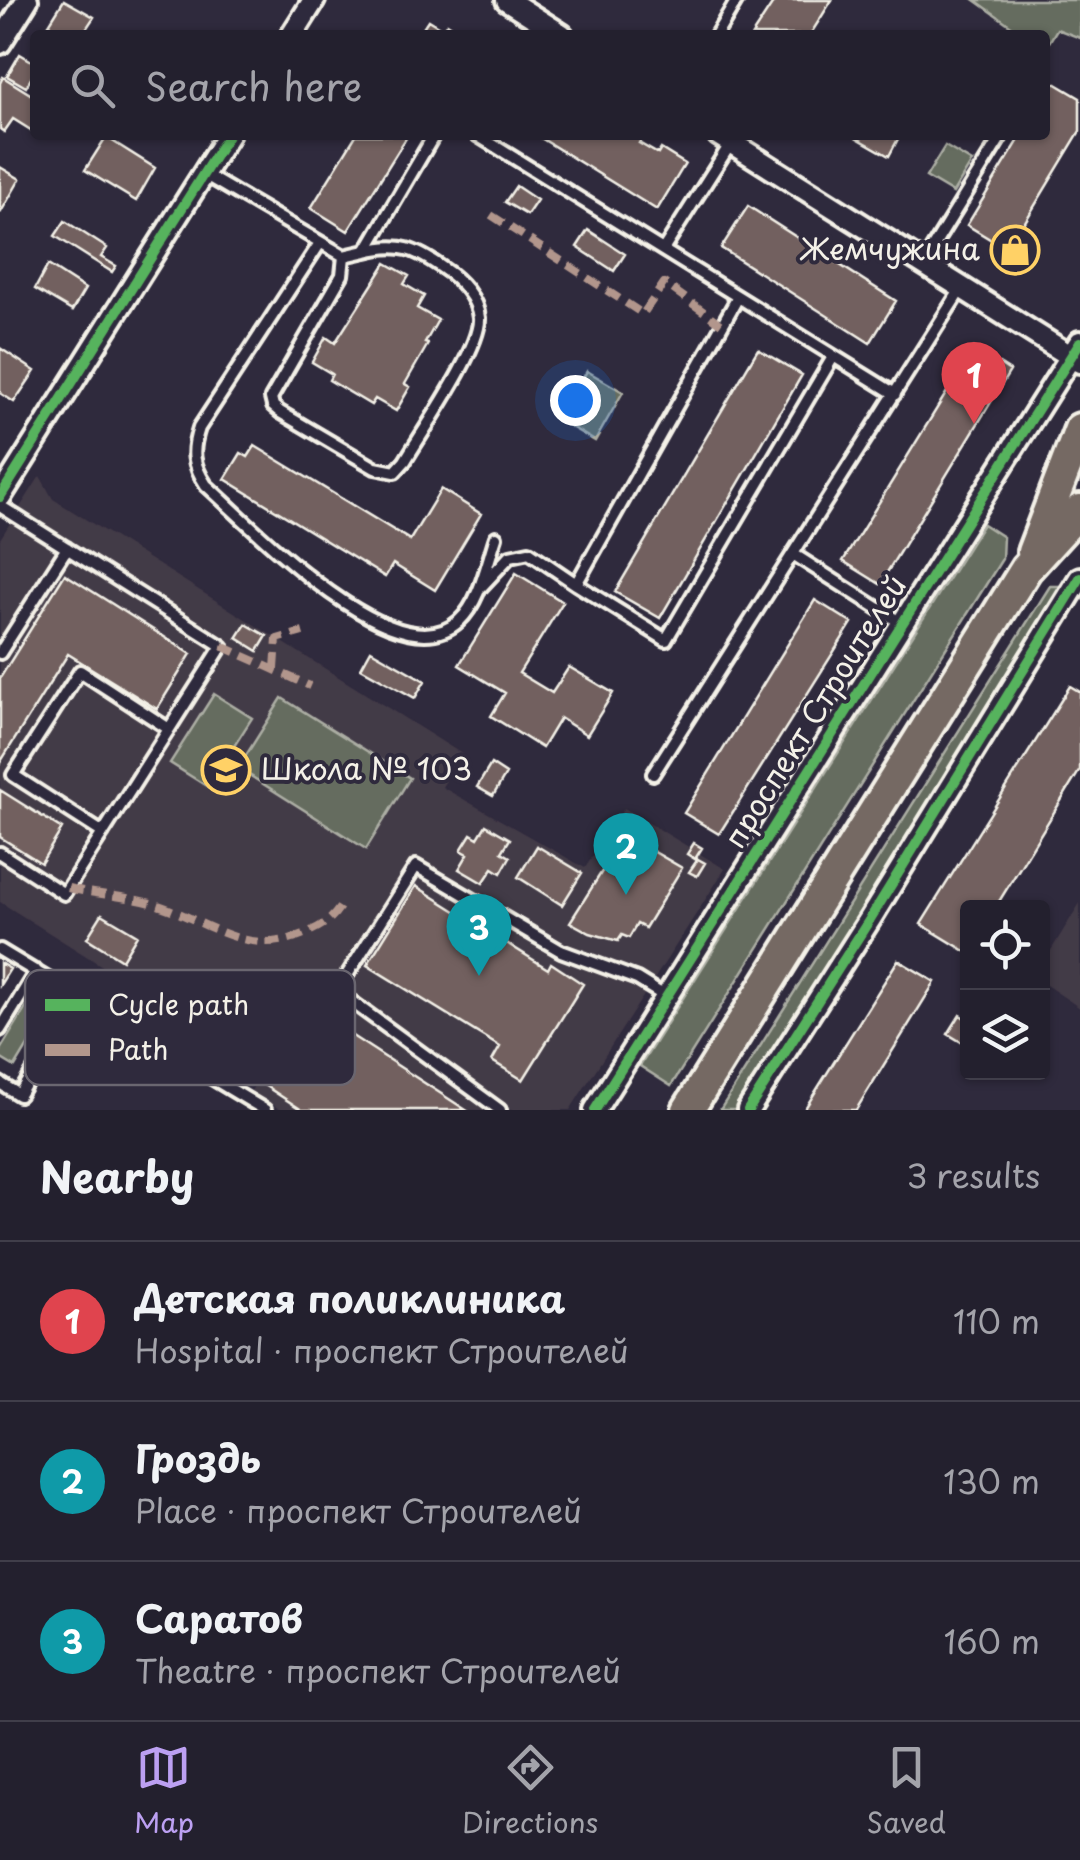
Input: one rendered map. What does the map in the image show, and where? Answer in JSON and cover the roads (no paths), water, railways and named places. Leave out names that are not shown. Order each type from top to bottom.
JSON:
[{"type":"main road","points":[[688,1110],[1026,568],[1080,429]]},
{"type":"main road","points":[[1026,568],[1080,510]]},
{"type":"street","points":[[0,43],[27,0]]},
{"type":"street","points":[[295,30],[314,0]]},
{"type":"street","points":[[506,0],[554,30]]},
{"type":"street","points":[[0,497],[225,140]]},
{"type":"street","points":[[727,140],[961,290],[1077,354]]},
{"type":"street","name":"проспект Строителей","points":[[595,1110],[901,622],[1077,354]]},
{"type":"street","points":[[748,1110],[1080,578]]},
{"type":"lane","points":[[719,30],[737,0]]},
{"type":"lane","points":[[366,250],[431,140]]},
{"type":"lane","points":[[485,140],[895,394]]},
{"type":"lane","points":[[663,250],[724,140]]},
{"type":"lane","points":[[922,264],[999,140]]},
{"type":"lane","points":[[204,174],[344,256],[392,244],[426,256],[451,273],[474,298],[479,320],[474,344],[405,462],[395,472],[375,468],[280,412],[272,398],[342,275],[344,256]]},
{"type":"lane","points":[[320,242],[199,428],[193,447],[195,468],[206,485],[332,596],[378,622],[412,632],[436,635],[460,620],[477,591],[496,538]]},
{"type":"lane","points":[[653,774],[961,290]]},
{"type":"lane","points":[[576,584],[738,297]]},
{"type":"lane","points":[[477,591],[510,556],[529,552],[666,640],[833,357]]},
{"type":"lane","points":[[0,506],[222,646],[64,894],[0,853]]},
{"type":"lane","points":[[0,653],[67,548]]},
{"type":"lane","points":[[793,554],[901,622]]},
{"type":"lane","points":[[103,833],[13,775],[80,672],[169,729]]},
{"type":"lane","points":[[350,970],[416,866],[561,950],[638,979],[666,998]]},
{"type":"lane","points":[[0,950],[34,970]]},
{"type":"lane","points":[[0,1030],[25,989]]},
{"type":"lane","points":[[355,1003],[500,1110]]},
{"type":"lane","points":[[0,1084],[19,1095],[25,1085]]},
{"type":"lane","points":[[224,1085],[265,1110]]},
{"type":"place","name":"Жемчужина","points":[[1015,250]]},
{"type":"place","name":"Детская поликлиника","points":[[974,424]]},
{"type":"place","name":"Школа № 103","points":[[226,770]]},
{"type":"place","name":"Гроздь","points":[[626,895]]},
{"type":"place","name":"Саратов","points":[[479,976]]}]
